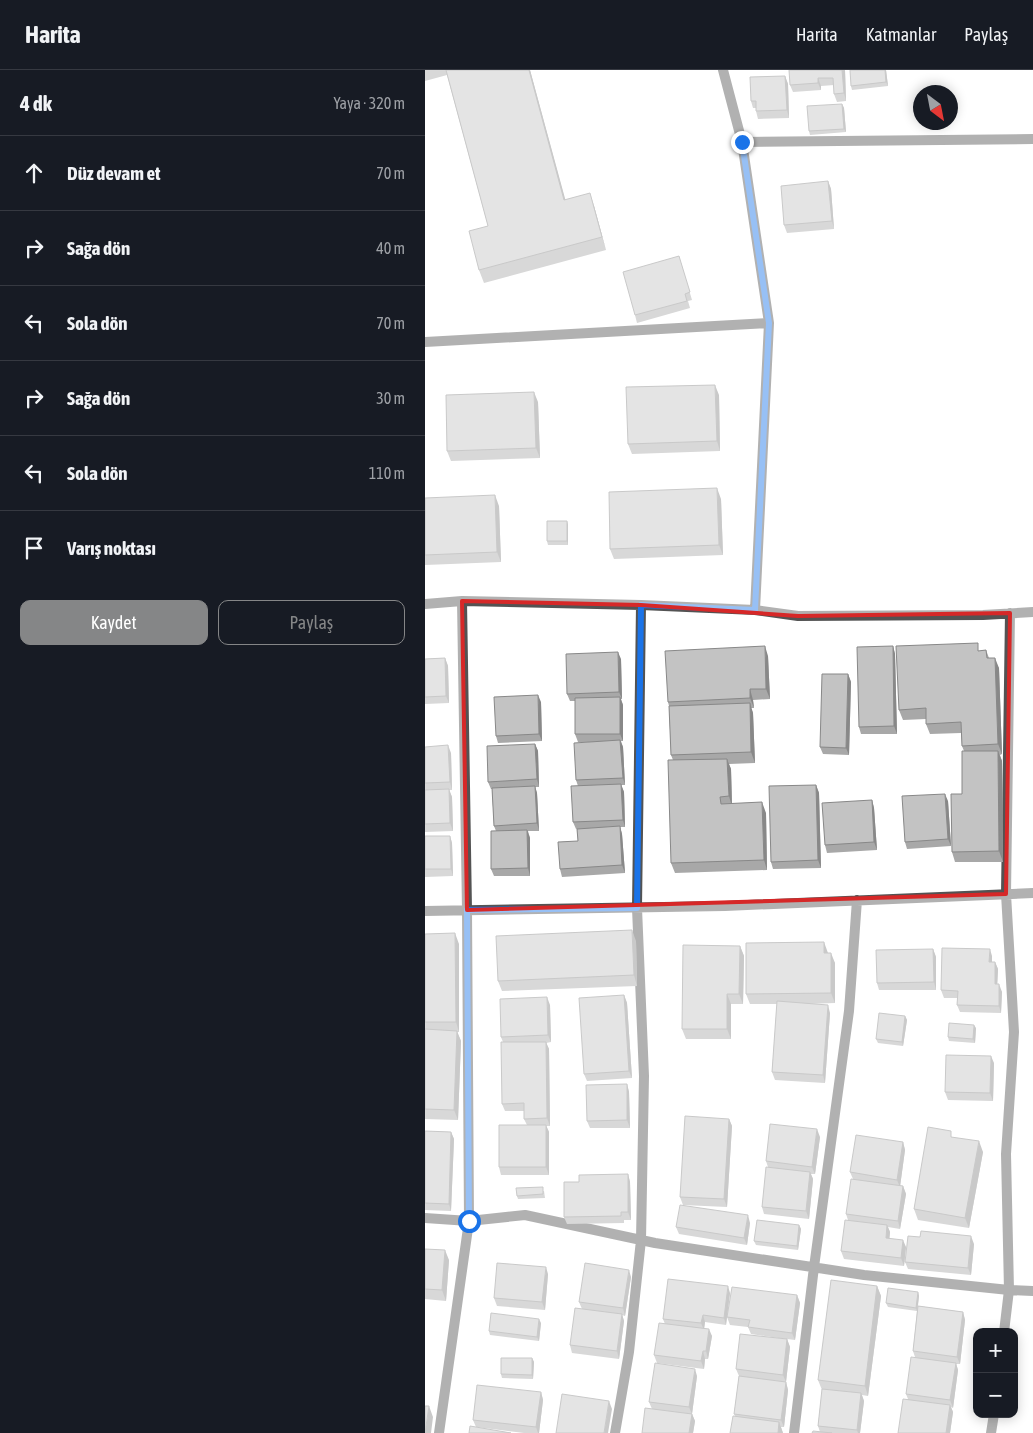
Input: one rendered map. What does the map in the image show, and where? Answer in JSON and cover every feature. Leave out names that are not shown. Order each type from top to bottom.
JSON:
[{"type":"street","points":[[723,70],[742,142],[769,323],[755,610]]},
{"type":"street","points":[[742,142],[1033,140]]},
{"type":"street","points":[[425,342],[769,323]]},
{"type":"street","points":[[439,1433],[469,1221],[467,910],[462,600]]},
{"type":"street","points":[[425,604],[462,600],[641,605],[755,610],[799,616],[983,615],[1033,612]]},
{"type":"street","points":[[615,1433],[629,1352],[641,1240],[644,1076],[637,908],[641,605]]},
{"type":"street","points":[[1004,1328],[1009,1290],[1005,1154],[1013,1032],[1006,894],[1010,613]]},
{"type":"street","points":[[425,911],[637,908],[1033,894]]},
{"type":"street","points":[[794,1433],[849,1011],[857,900]]},
{"type":"street","points":[[425,1218],[469,1221],[525,1215],[641,1240],[814,1268],[864,1275],[1033,1291]]},
{"type":"street","points":[[991,1433],[993,1418]]},
{"type":"highlighted area","points":[[462,601],[641,605],[798,616],[1010,613],[1006,894],[467,910]]},
{"type":"building","points":[[446,70],[529,70],[564,200],[590,193],[602,237],[479,270],[469,231],[488,226]]},
{"type":"building","points":[[789,70],[842,70],[844,93],[834,94],[833,78],[818,78],[818,83],[790,85]]},
{"type":"building","points":[[850,70],[885,70],[886,82],[851,86]]},
{"type":"building","points":[[785,76],[787,110],[756,111],[756,101],[751,101],[750,77]]},
{"type":"building","points":[[842,104],[844,129],[809,131],[807,106]]},
{"type":"building","points":[[828,181],[832,221],[784,225],[781,186]]},
{"type":"building","points":[[679,256],[690,292],[685,294],[687,301],[635,315],[623,272]]},
{"type":"building","points":[[715,385],[717,441],[628,444],[626,387]]},
{"type":"building","points":[[534,392],[536,448],[447,451],[446,395]]},
{"type":"building","points":[[717,488],[719,545],[610,549],[609,492]]},
{"type":"building","points":[[495,495],[497,552],[425,555],[425,498]]},
{"type":"building","points":[[547,521],[567,521],[567,541],[547,541]]},
{"type":"building","points":[[978,643],[978,651],[986,650],[987,658],[995,658],[998,744],[962,746],[961,722],[926,724],[926,708],[899,710],[896,646]]},
{"type":"building","points":[[765,646],[766,689],[750,689],[750,698],[668,702],[665,651]]},
{"type":"building","points":[[893,646],[894,726],[859,727],[857,647]]},
{"type":"building","points":[[618,652],[619,692],[567,694],[566,654]]},
{"type":"building","points":[[445,658],[446,696],[425,697],[425,659]]},
{"type":"building","points":[[822,674],[848,674],[846,748],[820,747]]},
{"type":"building","points":[[538,695],[539,734],[496,736],[494,697]]},
{"type":"building","points":[[620,697],[620,734],[575,734],[575,698]]},
{"type":"building","points":[[750,703],[751,752],[671,755],[669,706]]},
{"type":"building","points":[[620,740],[623,778],[576,780],[574,743]]},
{"type":"building","points":[[535,744],[537,779],[488,782],[487,746]]},
{"type":"building","points":[[448,745],[450,782],[425,783],[425,747]]},
{"type":"building","points":[[962,751],[998,751],[999,851],[952,852],[951,794],[962,794]]},
{"type":"building","points":[[727,759],[729,796],[720,797],[721,804],[762,802],[764,860],[671,863],[668,760]]},
{"type":"building","points":[[621,784],[623,820],[573,822],[571,786]]},
{"type":"building","points":[[816,785],[818,860],[771,862],[769,786]]},
{"type":"building","points":[[535,786],[537,823],[494,826],[492,788]]},
{"type":"building","points":[[449,789],[450,823],[425,824],[425,790]]},
{"type":"building","points":[[945,794],[948,839],[905,842],[902,796]]},
{"type":"building","points":[[872,800],[874,842],[825,845],[822,803]]},
{"type":"building","points":[[620,826],[622,865],[560,869],[558,842],[578,841],[577,829]]},
{"type":"building","points":[[527,830],[528,868],[491,869],[491,831]]},
{"type":"building","points":[[425,836],[450,836],[451,869],[425,869]]},
{"type":"building","points":[[632,930],[634,975],[498,981],[496,936]]},
{"type":"building","points":[[455,933],[456,1022],[425,1022],[425,934]]},
{"type":"building","points":[[824,942],[824,953],[831,953],[831,993],[746,994],[746,943]]},
{"type":"building","points":[[683,945],[740,946],[739,994],[727,994],[727,1029],[682,1029]]},
{"type":"building","points":[[942,948],[990,949],[989,962],[995,962],[995,984],[999,984],[999,1006],[957,1005],[958,991],[941,990]]},
{"type":"building","points":[[933,949],[934,982],[877,983],[876,950]]},
{"type":"building","points":[[624,995],[629,1071],[584,1074],[579,998]]},
{"type":"building","points":[[547,997],[548,1035],[501,1037],[500,999]]},
{"type":"building","points":[[777,1001],[828,1005],[823,1075],[772,1072]]},
{"type":"building","points":[[879,1013],[905,1016],[902,1042],[876,1039]]},
{"type":"building","points":[[949,1023],[974,1025],[973,1039],[948,1037]]},
{"type":"building","points":[[425,1029],[457,1031],[454,1110],[425,1109]]},
{"type":"building","points":[[501,1042],[546,1042],[547,1118],[524,1119],[524,1103],[502,1104]]},
{"type":"building","points":[[946,1055],[991,1056],[990,1093],[945,1092]]},
{"type":"building","points":[[627,1084],[627,1120],[587,1121],[586,1085]]},
{"type":"building","points":[[685,1116],[729,1119],[724,1199],[680,1197]]},
{"type":"building","points":[[770,1124],[817,1129],[812,1167],[766,1161]]},
{"type":"building","points":[[499,1125],[546,1125],[546,1167],[499,1167]]},
{"type":"building","points":[[928,1127],[951,1131],[951,1137],[979,1141],[965,1218],[914,1209]]},
{"type":"building","points":[[425,1131],[451,1132],[449,1204],[425,1203]]},
{"type":"building","points":[[856,1135],[903,1142],[897,1180],[850,1172]]},
{"type":"building","points":[[766,1167],[810,1172],[806,1211],[762,1207]]},
{"type":"building","points":[[628,1174],[628,1212],[621,1212],[621,1216],[564,1217],[564,1182],[579,1182],[579,1175]]},
{"type":"building","points":[[851,1179],[903,1186],[898,1221],[846,1214]]},
{"type":"building","points":[[543,1187],[543,1194],[517,1196],[516,1188]]},
{"type":"building","points":[[680,1205],[748,1215],[744,1238],[676,1227]]},
{"type":"building","points":[[757,1220],[799,1225],[797,1246],[754,1241]]},
{"type":"building","points":[[845,1220],[887,1225],[886,1238],[903,1240],[901,1258],[841,1251]]},
{"type":"building","points":[[921,1231],[971,1236],[968,1268],[905,1262],[908,1236],[920,1237]]},
{"type":"building","points":[[425,1249],[445,1250],[442,1290],[425,1289]]},
{"type":"building","points":[[497,1263],[546,1267],[542,1302],[494,1298]]},
{"type":"building","points":[[585,1263],[629,1270],[623,1308],[579,1302]]},
{"type":"building","points":[[668,1279],[728,1286],[724,1318],[703,1315],[701,1323],[663,1319]]},
{"type":"building","points":[[831,1280],[877,1286],[865,1386],[818,1380]]},
{"type":"building","points":[[732,1287],[797,1295],[792,1333],[748,1327],[750,1320],[727,1317]]},
{"type":"building","points":[[888,1288],[918,1292],[916,1308],[886,1303]]},
{"type":"building","points":[[918,1306],[963,1312],[957,1357],[913,1351]]},
{"type":"building","points":[[575,1308],[622,1314],[617,1351],[570,1345]]},
{"type":"building","points":[[491,1313],[539,1319],[537,1337],[489,1331]]},
{"type":"building","points":[[659,1323],[709,1329],[706,1351],[703,1351],[701,1361],[654,1355]]},
{"type":"building","points":[[740,1334],[787,1339],[783,1375],[736,1369]]},
{"type":"building","points":[[911,1357],[956,1363],[950,1400],[906,1394]]},
{"type":"building","points":[[501,1358],[532,1358],[532,1375],[501,1374]]},
{"type":"building","points":[[655,1363],[695,1369],[689,1407],[649,1402]]},
{"type":"building","points":[[739,1376],[786,1382],[781,1420],[734,1414]]},
{"type":"building","points":[[477,1385],[541,1392],[536,1427],[473,1420]]},
{"type":"building","points":[[822,1389],[861,1393],[857,1430],[818,1426]]},
{"type":"building","points":[[562,1394],[609,1401],[604,1433],[556,1433]]},
{"type":"building","points":[[903,1399],[950,1405],[946,1433],[898,1433]]},
{"type":"building","points":[[425,1406],[429,1406],[425,1433]]},
{"type":"building","points":[[645,1408],[692,1414],[689,1433],[642,1433]]},
{"type":"building","points":[[733,1416],[779,1422],[778,1433],[730,1433]]},
{"type":"building","points":[[470,1426],[511,1433],[469,1433]]},
{"type":"building","points":[[813,1431],[832,1433],[812,1433]]},
{"type":"route","points":[[469,1221],[467,910],[637,908],[641,605],[755,610],[769,323],[742,142]]}]
